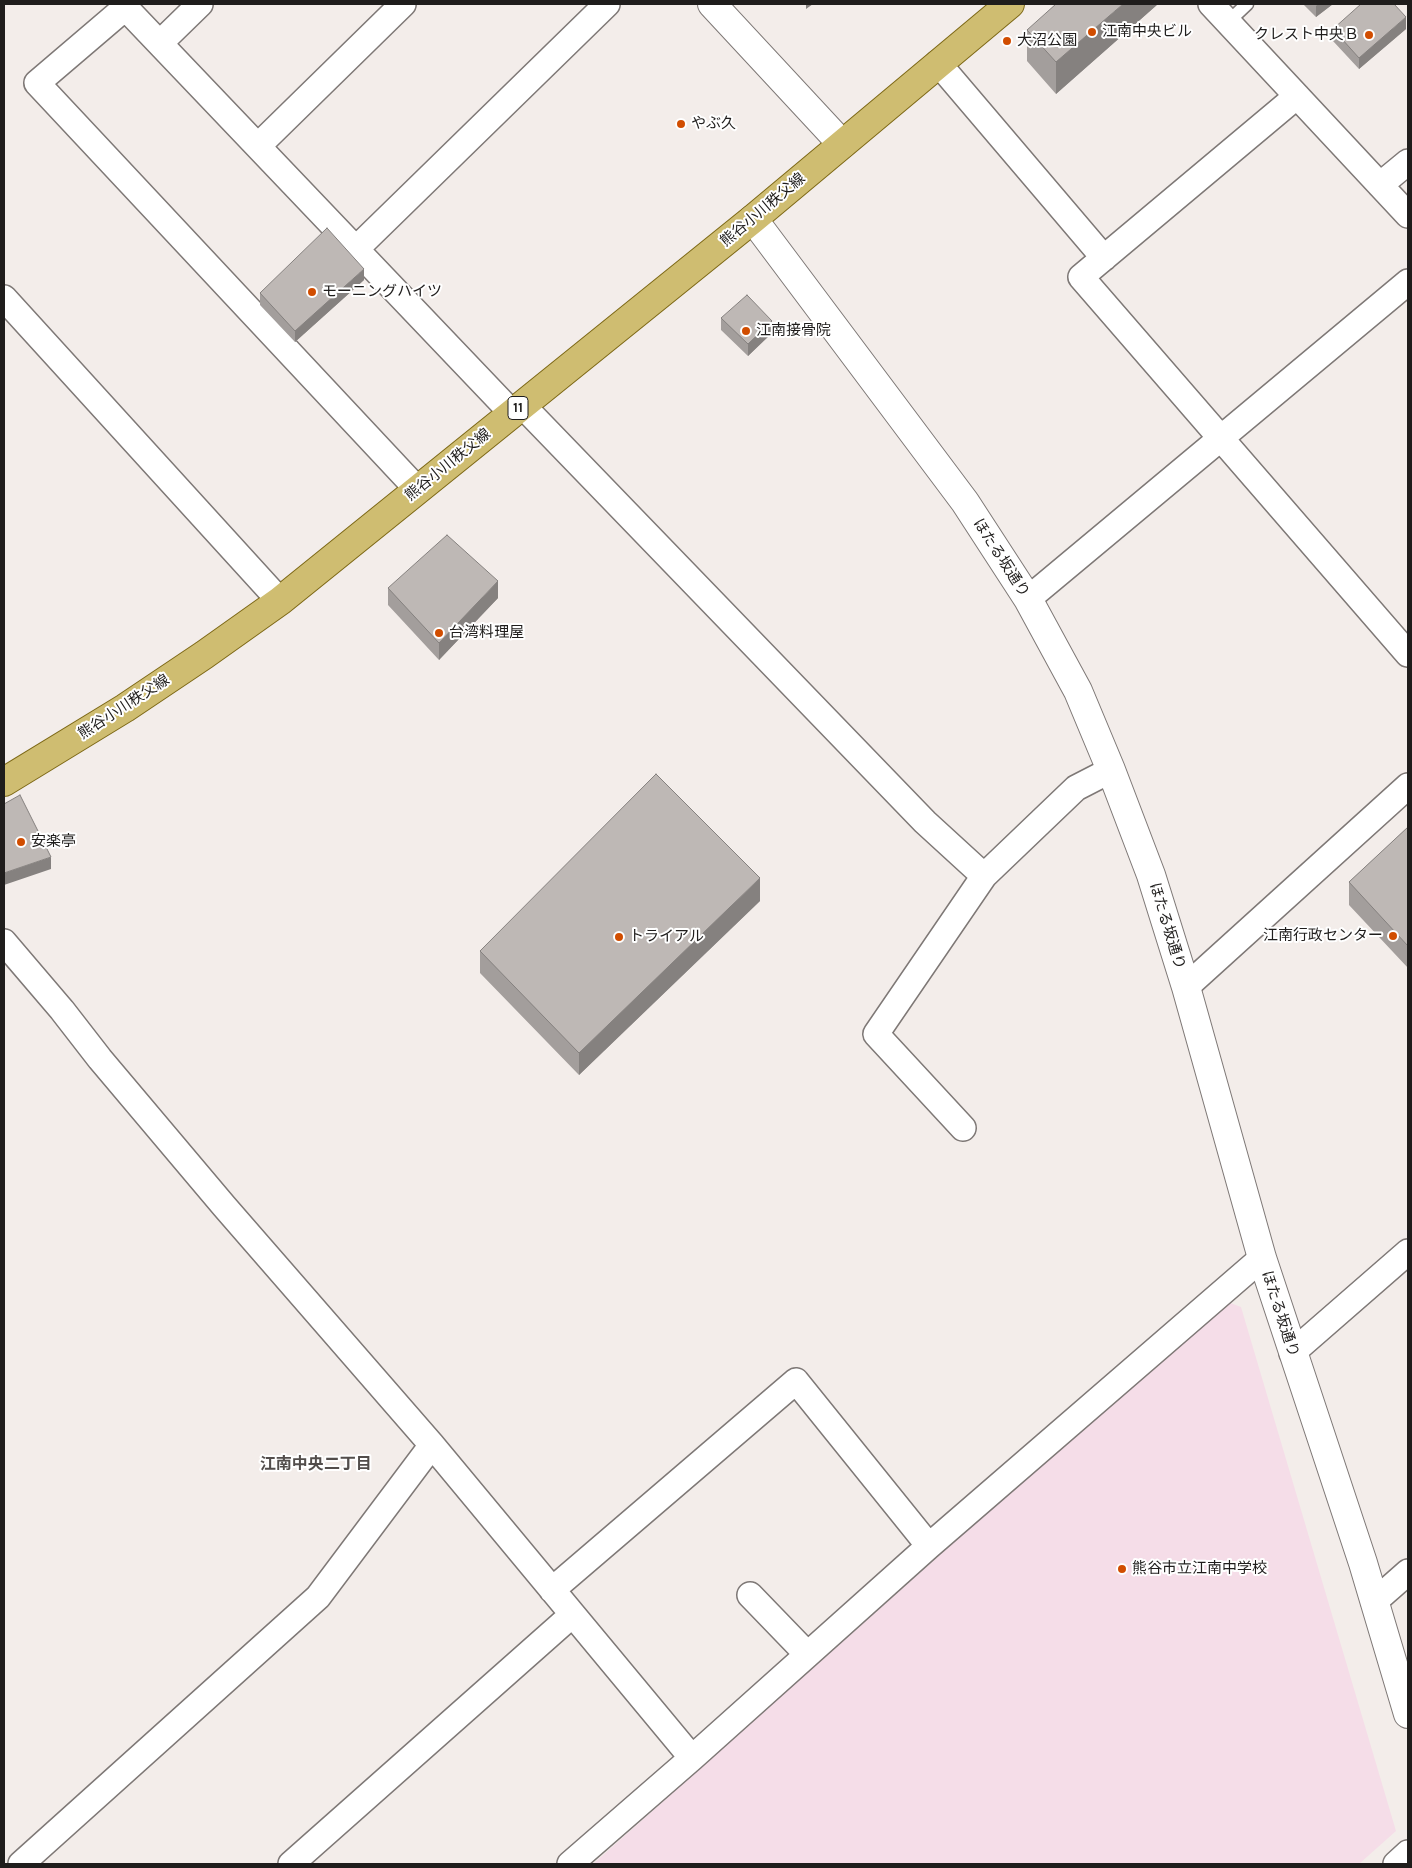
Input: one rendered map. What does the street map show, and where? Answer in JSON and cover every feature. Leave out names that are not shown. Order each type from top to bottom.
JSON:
[{"type":"main road","name":"熊谷小川秩父線","points":[[4,782],[125,708],[280,601],[753,219],[1010,4]]},
{"type":"street","points":[[160,43],[200,4]]},
{"type":"street","points":[[258,146],[403,4]]},
{"type":"street","points":[[356,248],[607,4]]},
{"type":"street","points":[[712,4],[842,144]]},
{"type":"street","points":[[1211,4],[1408,215]]},
{"type":"street","points":[[418,490],[37,83],[124,6],[356,248],[925,822],[984,876]]},
{"type":"street","points":[[938,63],[1104,258]]},
{"type":"street","points":[[1297,96],[1081,277],[1408,654]]},
{"type":"street","points":[[1380,185],[1408,162]]},
{"type":"street","name":"ほたる坂通り","points":[[753,219],[965,502],[1028,599],[1078,691],[1111,770],[1151,875],[1186,987],[1262,1258],[1363,1563],[1408,1714]]},
{"type":"street","points":[[1028,599],[1408,282]]},
{"type":"street","points":[[4,298],[280,601]]},
{"type":"street","points":[[963,1128],[876,1034],[984,876],[1076,788],[1111,770]]},
{"type":"street","points":[[1186,987],[1408,786]]},
{"type":"street","points":[[4,942],[62,1010],[100,1060],[224,1206],[432,1445],[692,1758]]},
{"type":"street","points":[[1292,1353],[1408,1252]]},
{"type":"street","points":[[570,1864],[692,1758],[929,1546],[1262,1258]]},
{"type":"street","points":[[552,1590],[796,1381],[929,1546]]},
{"type":"street","points":[[21,1864],[318,1597],[432,1445]]},
{"type":"street","points":[[1374,1602],[1408,1572]]},
{"type":"street","points":[[750,1595],[807,1654]]},
{"type":"street","points":[[290,1864],[572,1615]]},
{"type":"street","points":[[1396,1864],[1408,1853]]},
{"type":"lane","points":[[1228,22],[1247,4]]},
{"type":"shaded area","name":"熊谷市立江南中学校","points":[[1225,1301],[1241,1307],[1396,1831],[1359,1864],[593,1864]]},
{"type":"building","points":[[1056,4],[1123,4],[1056,62],[1027,30]]},
{"type":"building","name":"クレスト中央Ｂ","points":[[1361,4],[1394,4],[1406,17],[1359,58],[1333,29]]},
{"type":"building","name":"モーニングハイツ","points":[[327,228],[364,269],[295,331],[260,293]]},
{"type":"building","points":[[747,295],[772,321],[748,344],[721,318]]},
{"type":"building","name":"台湾料理屋","points":[[447,535],[498,581],[439,643],[388,588]]},
{"type":"building","name":"トライアル","points":[[656,774],[760,878],[579,1053],[480,951]]},
{"type":"building","name":"安楽亭","points":[[20,795],[51,857],[4,873],[4,804]]},
{"type":"building","name":"江南行政センター","points":[[1408,827],[1408,946],[1349,882]]},
{"type":"place","name":"江南中央ビル","points":[[1092,32]]},
{"type":"place","name":"クレスト中央Ｂ","points":[[1369,35]]},
{"type":"place","name":"大沼公園","points":[[1007,41]]},
{"type":"place","name":"やぶ久","points":[[681,124]]},
{"type":"place","name":"モーニングハイツ","points":[[312,292]]},
{"type":"place","name":"江南接骨院","points":[[746,331]]},
{"type":"place","name":"台湾料理屋","points":[[439,633]]},
{"type":"place","name":"安楽亭","points":[[21,842]]},
{"type":"place","name":"江南行政センター","points":[[1393,936]]},
{"type":"place","name":"トライアル","points":[[619,937]]},
{"type":"place","name":"熊谷市立江南中学校","points":[[1122,1569]]},
{"type":"district","name":"江南中央二丁目","points":[[316,1464]]}]
